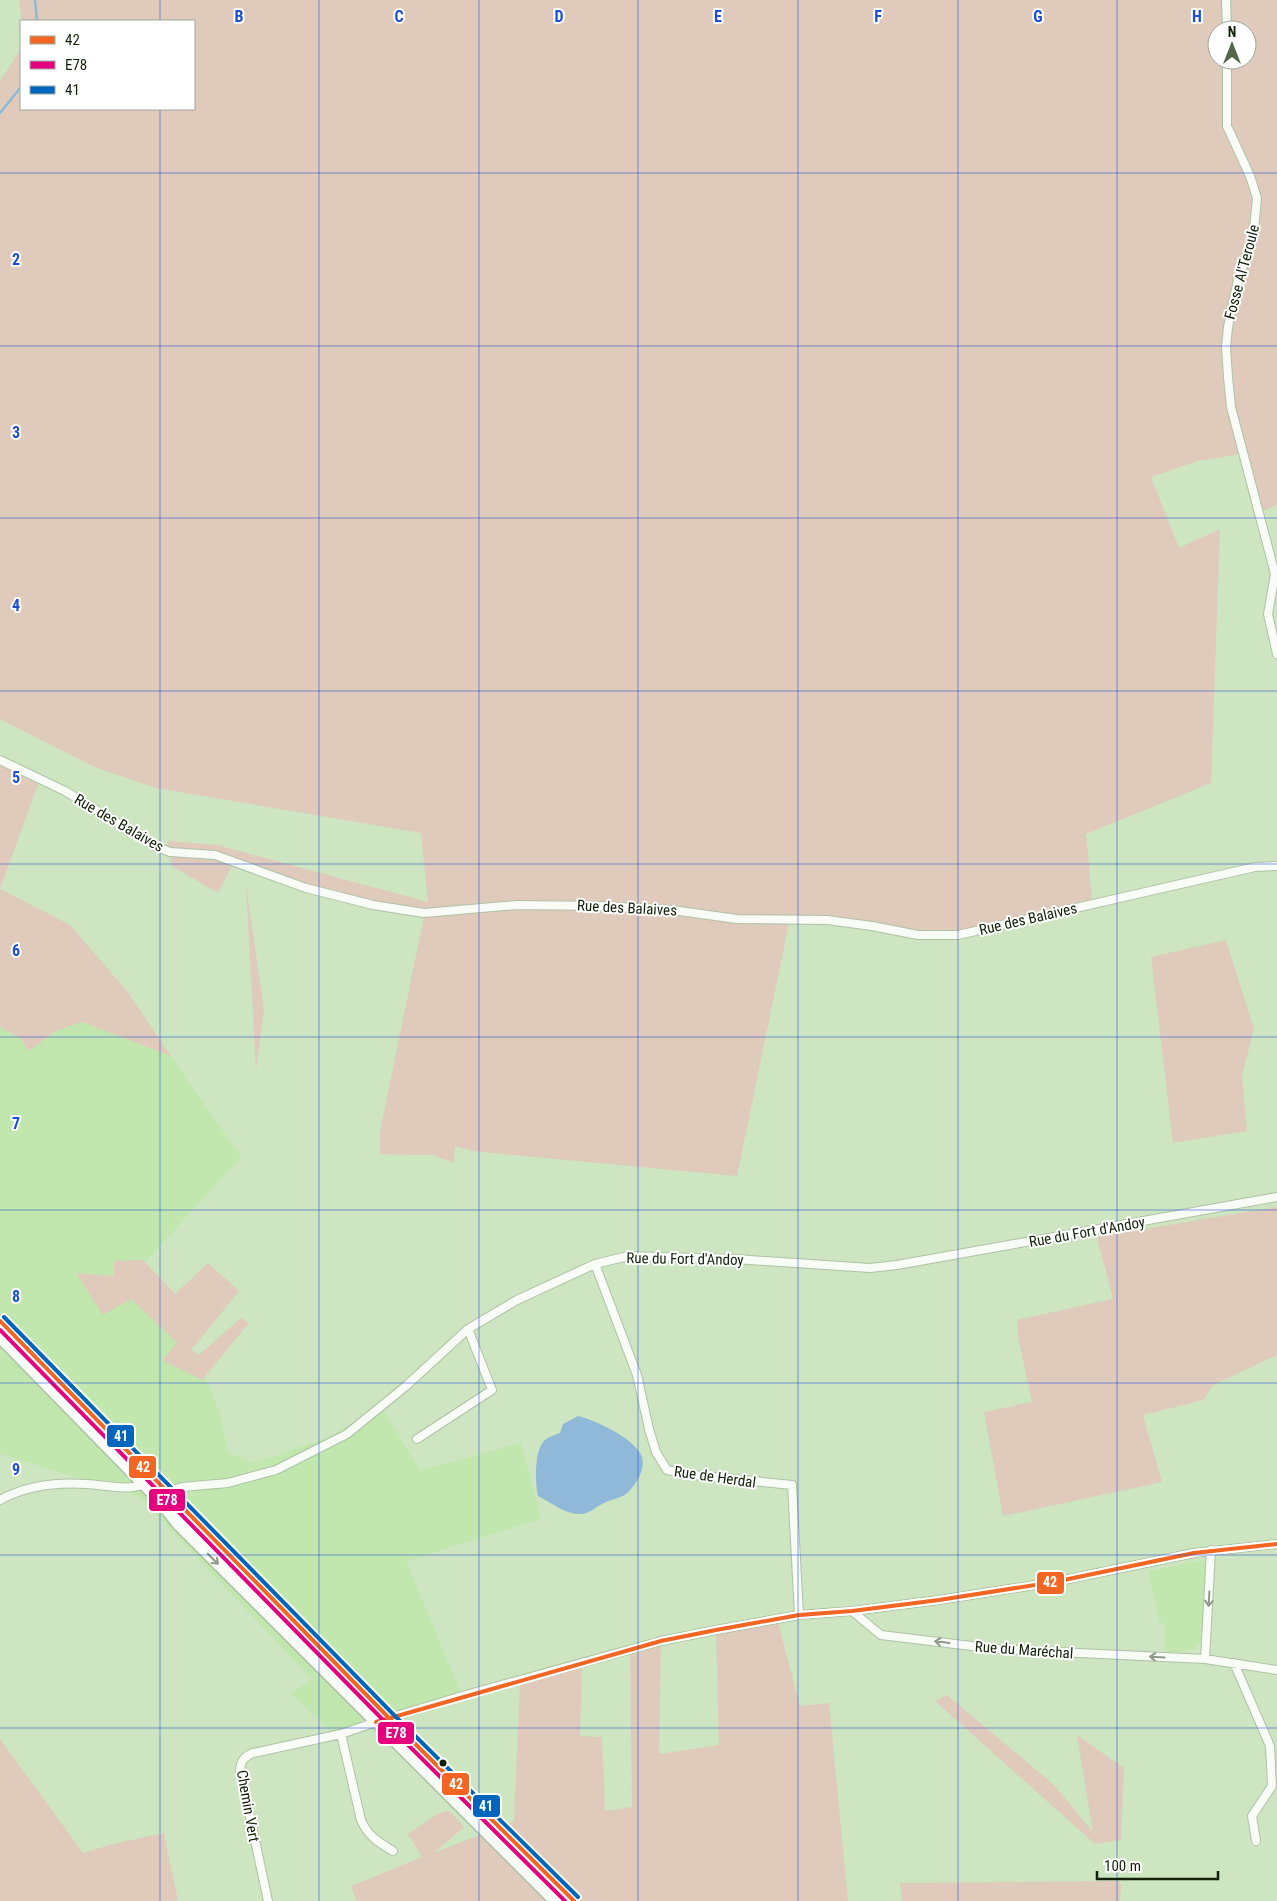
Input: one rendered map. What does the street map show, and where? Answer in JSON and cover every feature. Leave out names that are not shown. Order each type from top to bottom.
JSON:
[{"type":"main road","points":[[0,1321],[148,1481]]},
{"type":"main road","points":[[0,1337],[163,1495],[574,1901]]},
{"type":"main road","points":[[163,1495],[178,1524],[555,1901]]},
{"type":"street","points":[[1226,0],[1227,20]]},
{"type":"street","name":"Fosse Al'Teroule","points":[[1227,70],[1227,126],[1250,176],[1257,198],[1253,239],[1238,280],[1228,326],[1226,347],[1228,377],[1231,407],[1276,573]]},
{"type":"street","points":[[1276,573],[1268,614],[1277,654]]},
{"type":"street","name":"Rue des Balaives","points":[[0,760],[65,791],[156,846],[170,852],[215,855],[306,888],[373,905],[424,913],[517,905],[603,906],[672,910],[737,919],[827,920],[918,935],[951,936],[1255,867],[1277,866]]},
{"type":"street","name":"Rue du Fort d'Andoy","points":[[163,1495],[182,1487],[228,1483],[276,1470],[347,1434],[406,1386],[468,1329],[517,1300],[595,1264],[628,1256],[735,1259],[870,1268],[897,1265],[1277,1197]]},
{"type":"street","name":"Rue de Herdal","points":[[595,1264],[636,1375],[654,1444],[667,1470],[694,1476],[792,1485],[799,1615]]},
{"type":"street","points":[[417,1439],[492,1390],[468,1329]]},
{"type":"street","points":[[0,1500],[26,1489],[53,1484],[132,1487],[148,1481]]},
{"type":"street","name":"Chemin Vert","points":[[268,1901],[246,1806],[240,1770],[241,1761],[246,1756],[254,1753],[341,1734],[389,1718],[661,1641],[799,1615],[852,1611],[1054,1582],[1211,1550],[1277,1544]]},
{"type":"street","points":[[1206,1659],[1211,1550]]},
{"type":"street","name":"Rue du Maréchal","points":[[852,1611],[881,1635],[996,1649],[1206,1659],[1277,1670]]},
{"type":"street","points":[[1234,1663],[1270,1746],[1272,1786],[1252,1816],[1256,1841]]},
{"type":"street","points":[[341,1734],[361,1820],[372,1838],[392,1851]]},
{"type":"shaded area","points":[[19,0],[1277,0],[1277,505],[1261,512],[1234,406],[1229,343],[1239,290],[1231,292],[1224,327],[1222,353],[1224,382],[1240,454],[1198,461],[1151,477],[1179,548],[1220,529],[1211,783],[1086,834],[1092,899],[957,932],[937,934],[827,918],[738,916],[613,904],[424,913],[373,905],[234,862],[218,893],[172,866],[167,841],[217,845],[428,902],[421,833],[156,788],[92,766],[0,719],[0,81],[20,51],[20,110],[195,110],[195,20],[22,20]]},
{"type":"shaded area","points":[[0,760],[40,779],[0,889]]},
{"type":"shaded area","points":[[246,885],[264,1009],[256,1070]]},
{"type":"shaded area","points":[[0,889],[70,925],[127,991],[171,1056],[82,1022],[56,1031],[29,1051],[20,1038],[0,1027]]},
{"type":"shaded area","points":[[517,908],[602,908],[671,913],[736,922],[789,923],[737,1176],[472,1151],[455,1146],[454,1163],[432,1155],[380,1154],[380,1132],[424,916]]},
{"type":"shaded area","points":[[1226,940],[1254,1029],[1242,1075],[1247,1131],[1173,1143],[1151,957]]},
{"type":"shaded area","points":[[82,1022],[171,1056],[241,1157],[129,1280],[205,1376],[220,1414],[228,1453],[253,1463],[327,1438],[381,1406],[420,1470],[521,1443],[541,1519],[406,1561],[462,1696],[333,1733],[291,1694],[312,1679],[138,1496],[0,1454],[0,1027],[20,1038],[29,1051],[56,1031]]},
{"type":"shaded area","points":[[1277,1207],[1277,1355],[1213,1385],[1203,1400],[1143,1415],[1162,1482],[1003,1516],[984,1412],[1032,1402],[1018,1337],[1017,1320],[1113,1299],[1097,1237]]},
{"type":"shaded area","points":[[143,1260],[175,1294],[208,1263],[239,1291],[191,1350],[199,1355],[241,1318],[249,1323],[202,1380],[162,1360],[177,1343],[131,1299],[103,1315],[76,1273],[114,1276],[114,1261]]},
{"type":"shaded area","points":[[1203,1560],[1207,1564],[1201,1641],[1195,1649],[1165,1652],[1165,1623],[1160,1623],[1148,1571]]},
{"type":"shaded area","points":[[777,1619],[800,1706],[829,1703],[848,1901],[580,1901],[504,1825],[514,1821],[520,1682],[582,1664],[580,1736],[602,1737],[605,1811],[632,1807],[630,1650],[661,1641],[659,1754],[719,1745],[716,1630]]},
{"type":"shaded area","points":[[947,1695],[1054,1785],[1093,1832],[1077,1735],[1124,1768],[1121,1840],[1095,1844],[935,1701]]},
{"type":"shaded area","points":[[0,1739],[83,1853],[113,1844],[164,1833],[178,1901],[0,1901]]},
{"type":"shaded area","points":[[448,1811],[464,1827],[434,1853],[479,1835],[545,1901],[356,1901],[351,1886],[422,1857],[408,1834],[437,1814]]},
{"type":"shaded area","points":[[1119,1881],[1121,1885],[1120,1901],[902,1901],[900,1883]]},
{"type":"water","points":[[578,1416],[594,1421],[621,1435],[640,1453],[643,1463],[638,1480],[625,1495],[608,1501],[587,1513],[579,1514],[563,1510],[538,1496],[536,1483],[537,1458],[541,1444],[548,1438],[560,1433],[563,1424]]},
{"type":"waterway","points":[[35,0],[37,20]]},
{"type":"waterway","points":[[0,113],[20,88]]},
{"type":"transit line","name":"41","points":[[4,1317],[393,1714],[578,1897]]},
{"type":"transit line","name":"42","points":[[0,1321],[389,1718],[574,1901]]},
{"type":"transit line","name":"E78","points":[[0,1330],[385,1722],[565,1901]]},
{"type":"transit line","name":"42","points":[[376,1722],[661,1641],[716,1630],[799,1615],[852,1611],[939,1600],[1054,1582],[1194,1553],[1277,1544]]}]
